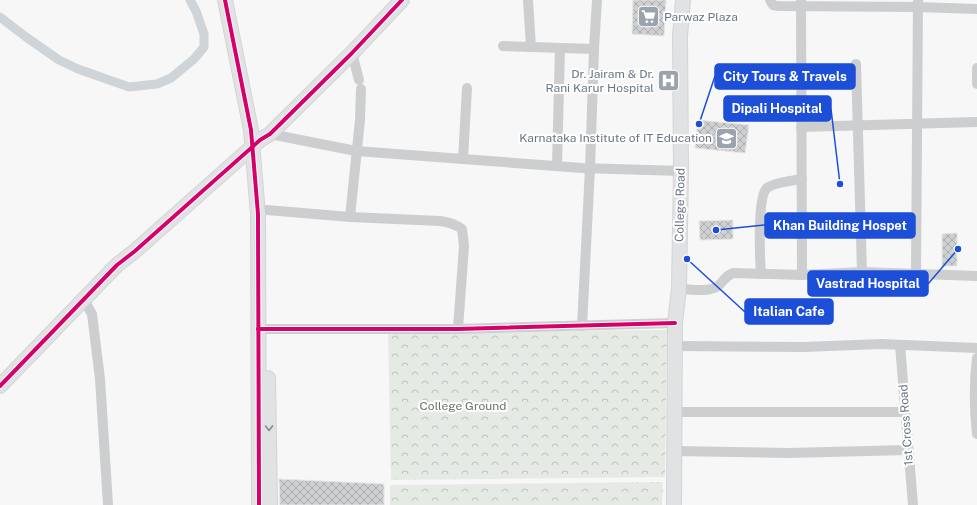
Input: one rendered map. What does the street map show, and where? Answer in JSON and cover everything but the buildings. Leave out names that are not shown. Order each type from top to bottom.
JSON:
[{"type":"street","points":[[225,0],[252,130],[261,141],[258,214],[270,505]]},
{"type":"street","points":[[234,0],[261,141],[267,210],[259,505]]},
{"type":"street","points":[[0,386],[116,265],[160,230],[261,141],[352,53],[402,0]]},
{"type":"street","points":[[528,0],[531,47]]},
{"type":"street","points":[[582,326],[597,0]]},
{"type":"street","name":"College Road","points":[[674,505],[675,323],[679,289],[681,171],[680,36],[683,0]]},
{"type":"street","points":[[770,0],[773,5],[800,3],[918,4],[977,9]]},
{"type":"street","points":[[800,3],[802,275]]},
{"type":"street","points":[[916,274],[918,4]]},
{"type":"street","points":[[503,46],[594,49]]},
{"type":"street","points":[[557,166],[560,48]]},
{"type":"street","points":[[350,217],[360,120],[360,84],[352,53]]},
{"type":"street","points":[[856,64],[862,272]]},
{"type":"street","points":[[977,68],[977,84]]},
{"type":"street","points":[[463,159],[467,88]]},
{"type":"street","points":[[801,127],[977,122]]},
{"type":"street","points":[[261,141],[356,151],[557,166],[681,171]]},
{"type":"street","points":[[761,273],[759,250],[764,191],[775,185],[802,179]]},
{"type":"street","points":[[267,210],[350,217],[440,221],[457,225],[462,229],[464,246],[458,329]]},
{"type":"street","points":[[679,289],[709,289],[718,285],[725,277],[733,273],[802,275],[862,272],[977,276]]},
{"type":"street","points":[[84,300],[92,314],[100,380],[108,505]]},
{"type":"street","points":[[263,329],[458,329],[675,323]]},
{"type":"street","points":[[676,346],[804,347],[881,344],[977,348]]},
{"type":"street","name":"1st Cross Road","points":[[900,345],[913,505]]},
{"type":"street","points":[[977,358],[974,397],[977,434]]},
{"type":"street","points":[[675,412],[905,412]]},
{"type":"street","points":[[674,451],[788,453],[908,450]]},
{"type":"green space","name":"College Ground","points":[[667,330],[665,477],[391,480],[388,332]]},
{"type":"green space","points":[[663,482],[662,505],[390,505],[390,485]]},
{"type":"waterway","points":[[0,17],[59,60],[78,69],[129,87],[157,84],[171,78],[194,59],[204,47],[204,34],[196,11],[190,0]]},
{"type":"cycle path","points":[[225,0],[251,130],[258,214],[259,505]]},
{"type":"cycle path","points":[[0,386],[117,265],[135,251],[260,140],[270,134],[352,53],[402,0]]},
{"type":"cycle path","points":[[258,329],[458,329],[675,323]]},
{"type":"place","name":"Parwaz Plaza","points":[[649,17]]},
{"type":"place","name":"Dr. Jairam & Dr. Rani Karur Hospital","points":[[669,81]]},
{"type":"place","name":"City Tours & Travels","points":[[699,124]]},
{"type":"place","name":"Karnataka Institute of IT Education","points":[[727,138]]},
{"type":"place","name":"Dipali Hospital","points":[[840,184]]},
{"type":"place","name":"Khan Building Hospet","points":[[716,230]]},
{"type":"place","name":"Vastrad Hospital","points":[[958,249]]},
{"type":"place","name":"Italian Cafe","points":[[687,259]]}]
